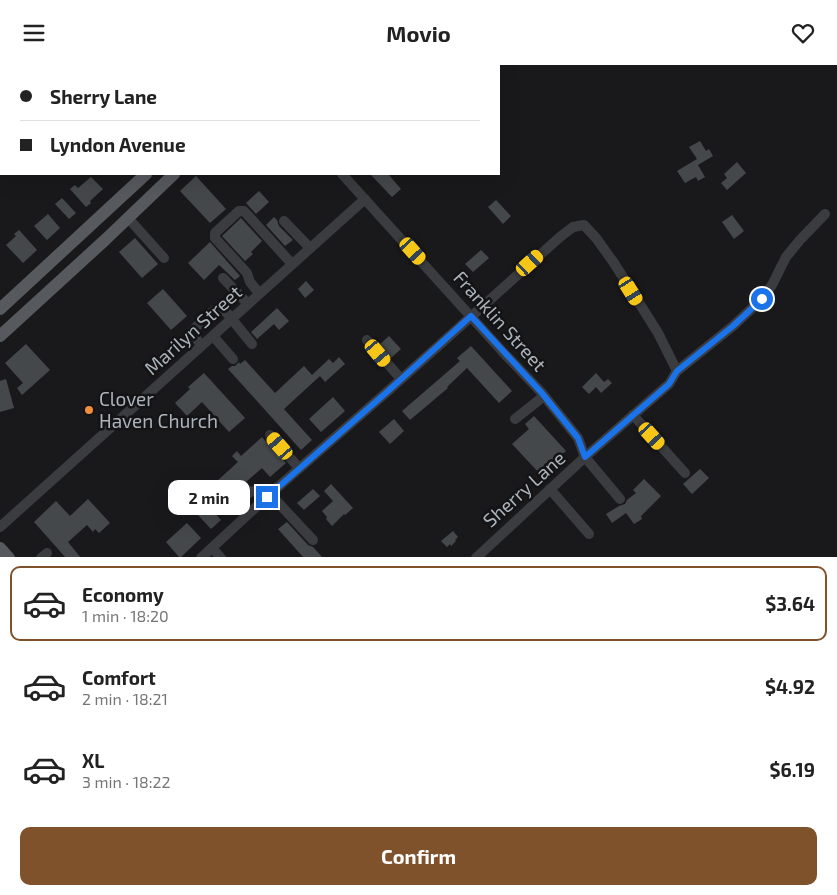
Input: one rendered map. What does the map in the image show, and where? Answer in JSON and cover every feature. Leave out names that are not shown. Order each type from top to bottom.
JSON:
[{"type":"main road","points":[[0,309],[145,175]]},
{"type":"main road","points":[[0,335],[173,175]]},
{"type":"main road","points":[[114,203],[128,218]]},
{"type":"main road","points":[[0,547],[9,557]]},
{"type":"street","name":"Franklin Street","points":[[343,175],[544,396],[578,438],[585,457],[620,499]]},
{"type":"street","name":"Marilyn Street","points":[[0,527],[365,199]]},
{"type":"street","points":[[259,293],[249,280],[247,273],[216,238],[215,233],[239,211],[244,211],[292,264]]},
{"type":"street","name":"Sherry Lane","points":[[476,557],[585,457],[669,384],[677,371],[733,326],[762,299],[772,285],[786,257],[826,214]]},
{"type":"street","points":[[128,218],[164,258]]},
{"type":"street","points":[[284,221],[310,248]]},
{"type":"street","points":[[201,557],[268,495],[573,227],[584,225],[596,238],[658,333],[677,371]]},
{"type":"street","points":[[223,278],[248,304]]},
{"type":"street","points":[[201,346],[192,331],[217,309],[226,312],[252,343]]},
{"type":"street","points":[[213,336],[233,359]]},
{"type":"street","points":[[367,340],[401,379]]},
{"type":"street","points":[[516,419],[544,396]]},
{"type":"street","points":[[632,415],[685,473]]},
{"type":"street","points":[[270,435],[299,468]]},
{"type":"street","points":[[550,489],[589,534]]},
{"type":"street","points":[[232,505],[250,492],[259,490],[268,495],[313,540]]},
{"type":"street","points":[[212,548],[221,557]]},
{"type":"building","points":[[700,141],[706,151],[709,149],[713,156],[698,165],[705,177],[698,181],[696,177],[685,183],[677,171],[697,159],[689,147]]},
{"type":"building","points":[[737,162],[746,173],[727,190],[721,183],[727,178],[724,174]]},
{"type":"building","points":[[371,175],[389,175],[401,189],[392,197]]},
{"type":"building","points":[[196,176],[226,209],[210,223],[180,191]]},
{"type":"building","points":[[91,177],[103,189],[86,207],[70,189],[75,185],[78,188]]},
{"type":"building","points":[[259,191],[269,202],[256,214],[246,203]]},
{"type":"building","points":[[62,198],[76,213],[69,219],[55,204]]},
{"type":"building","points":[[496,200],[511,216],[503,224],[488,207]]},
{"type":"building","points":[[48,214],[60,228],[47,240],[34,226]]},
{"type":"building","points":[[732,215],[744,231],[734,239],[722,222]]},
{"type":"building","points":[[274,217],[279,226],[293,240],[285,246],[266,225]]},
{"type":"building","points":[[241,218],[262,241],[251,252],[253,254],[245,261],[222,236]]},
{"type":"building","points":[[19,230],[37,250],[23,263],[6,245],[16,236],[14,234]]},
{"type":"building","points":[[135,238],[158,264],[142,278],[119,252]]},
{"type":"building","points":[[210,242],[240,276],[235,280],[219,265],[204,280],[188,263]]},
{"type":"building","points":[[481,250],[489,258],[473,272],[465,264]]},
{"type":"building","points":[[306,281],[314,290],[305,298],[298,289]]},
{"type":"building","points":[[163,289],[187,316],[171,330],[147,303]]},
{"type":"building","points":[[277,308],[289,321],[279,330],[274,324],[257,339],[251,332]]},
{"type":"building","points":[[389,336],[401,349],[391,358],[380,344]]},
{"type":"building","points":[[26,344],[50,370],[22,395],[17,388],[23,383],[5,363]]},
{"type":"building","points":[[471,346],[512,391],[499,403],[467,368],[448,388],[410,420],[402,411],[460,361],[457,358]]},
{"type":"building","points":[[339,357],[345,364],[325,382],[320,376],[284,409],[312,440],[301,450],[228,369],[245,360],[275,393],[304,366],[312,375],[329,359],[333,363]]},
{"type":"building","points":[[204,373],[245,418],[229,432],[202,402],[187,416],[175,403],[190,389],[188,387]]},
{"type":"building","points":[[596,373],[604,382],[608,379],[612,383],[601,393],[596,387],[589,394],[582,387]]},
{"type":"building","points":[[6,379],[14,408],[0,412],[0,381]]},
{"type":"building","points":[[333,397],[345,411],[321,432],[309,419]]},
{"type":"building","points":[[534,416],[566,451],[540,474],[512,444],[529,429],[525,424]]},
{"type":"building","points":[[394,419],[404,431],[390,444],[379,432]]},
{"type":"building","points":[[262,437],[286,463],[270,477],[262,468],[230,496],[217,481],[238,462],[232,456],[237,451],[241,456]]},
{"type":"building","points":[[700,469],[709,478],[692,494],[683,484]]},
{"type":"building","points":[[644,479],[661,496],[641,516],[642,519],[634,524],[626,513],[612,523],[606,514],[625,504],[636,493],[633,490]]},
{"type":"building","points":[[331,484],[353,508],[332,526],[322,511],[333,501],[324,491]]},
{"type":"building","points":[[313,489],[320,496],[304,510],[297,503]]},
{"type":"building","points":[[88,499],[110,523],[99,533],[95,529],[93,532],[87,525],[68,542],[80,557],[65,557],[34,522],[56,501],[70,516]]},
{"type":"building","points":[[207,504],[221,520],[211,529],[197,514]]},
{"type":"building","points":[[287,522],[322,557],[303,557],[278,529]]},
{"type":"building","points":[[187,523],[201,538],[181,557],[166,542]]},
{"type":"building","points":[[453,531],[458,537],[451,546],[450,544],[447,547],[441,541]]},
{"type":"place","name":"Clover Haven Church","points":[[89,410]]},
{"type":"route","points":[[267,497],[471,316],[541,392],[578,438],[585,457],[669,384],[677,371],[733,326],[762,299]]}]
